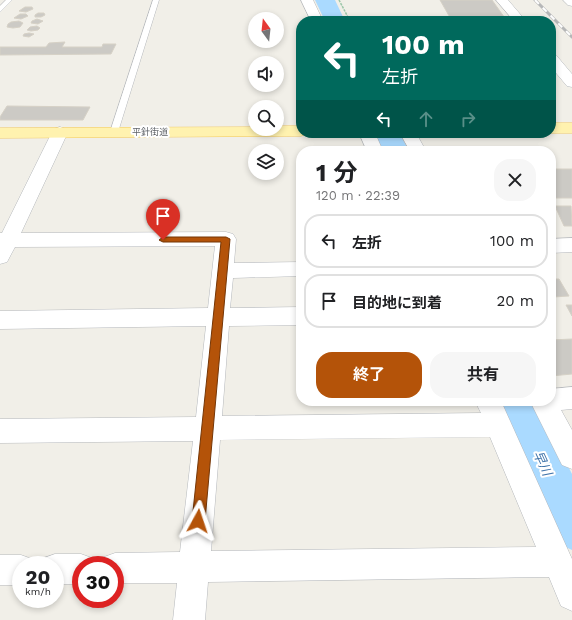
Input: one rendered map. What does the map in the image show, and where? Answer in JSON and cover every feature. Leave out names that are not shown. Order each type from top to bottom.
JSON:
[{"type":"main road","points":[[556,128],[572,128]]},
{"type":"main road","name":"平針街道","points":[[0,133],[296,130]]},
{"type":"street","points":[[308,0],[315,16]]},
{"type":"street","points":[[502,0],[516,16]]},
{"type":"street","points":[[556,64],[572,83]]},
{"type":"street","points":[[60,132],[3,246],[226,239],[189,620]]},
{"type":"street","points":[[556,246],[572,245]]},
{"type":"street","points":[[223,271],[296,269]]},
{"type":"street","points":[[0,320],[296,316]]},
{"type":"street","points":[[556,400],[572,398]]},
{"type":"street","points":[[546,406],[572,456]]},
{"type":"street","points":[[0,431],[207,429],[494,413],[572,595]]},
{"type":"street","points":[[124,568],[558,562]]},
{"type":"street","points":[[0,570],[12,570]]},
{"type":"lane","points":[[0,10],[9,0]]},
{"type":"lane","points":[[114,132],[156,0]]},
{"type":"path","points":[[339,0],[347,16]]},
{"type":"building","points":[[440,0],[492,0],[503,16],[449,16]]},
{"type":"building","points":[[25,7],[32,7],[33,9],[26,12],[19,11]]},
{"type":"building","points":[[38,13],[44,13],[45,15],[35,17]]},
{"type":"building","points":[[20,14],[26,14],[28,16],[21,19],[14,18]]},
{"type":"building","points":[[37,19],[43,21],[38,24],[31,23],[32,21]]},
{"type":"building","points":[[19,21],[23,23],[20,27],[7,27],[11,22]]},
{"type":"building","points":[[37,26],[40,28],[38,30],[27,30],[30,27]]},
{"type":"building","points":[[24,34],[34,34],[29,37],[23,36]]},
{"type":"building","points":[[65,42],[62,47],[102,47],[103,44],[116,44],[111,54],[0,55],[0,47],[46,47],[49,43]]},
{"type":"building","points":[[7,106],[90,107],[83,120],[0,120],[0,117]]},
{"type":"building","points":[[556,169],[572,169],[572,198],[556,198]]},
{"type":"building","points":[[556,206],[571,206],[572,226],[564,226]]},
{"type":"building","points":[[556,279],[559,279],[569,296],[556,297]]},
{"type":"building","points":[[566,305],[572,305],[572,316]]},
{"type":"building","points":[[572,339],[572,374],[556,376],[556,340]]},
{"type":"waterway","name":"早川","points":[[325,0],[333,16]]},
{"type":"waterway","name":"早川","points":[[389,138],[393,146]]},
{"type":"waterway","name":"早川","points":[[515,406],[572,525]]},
{"type":"railway","points":[[535,0],[551,16]]},
{"type":"railway","points":[[556,21],[572,37]]},
{"type":"route","points":[[163,240],[226,239],[198,521]]}]
